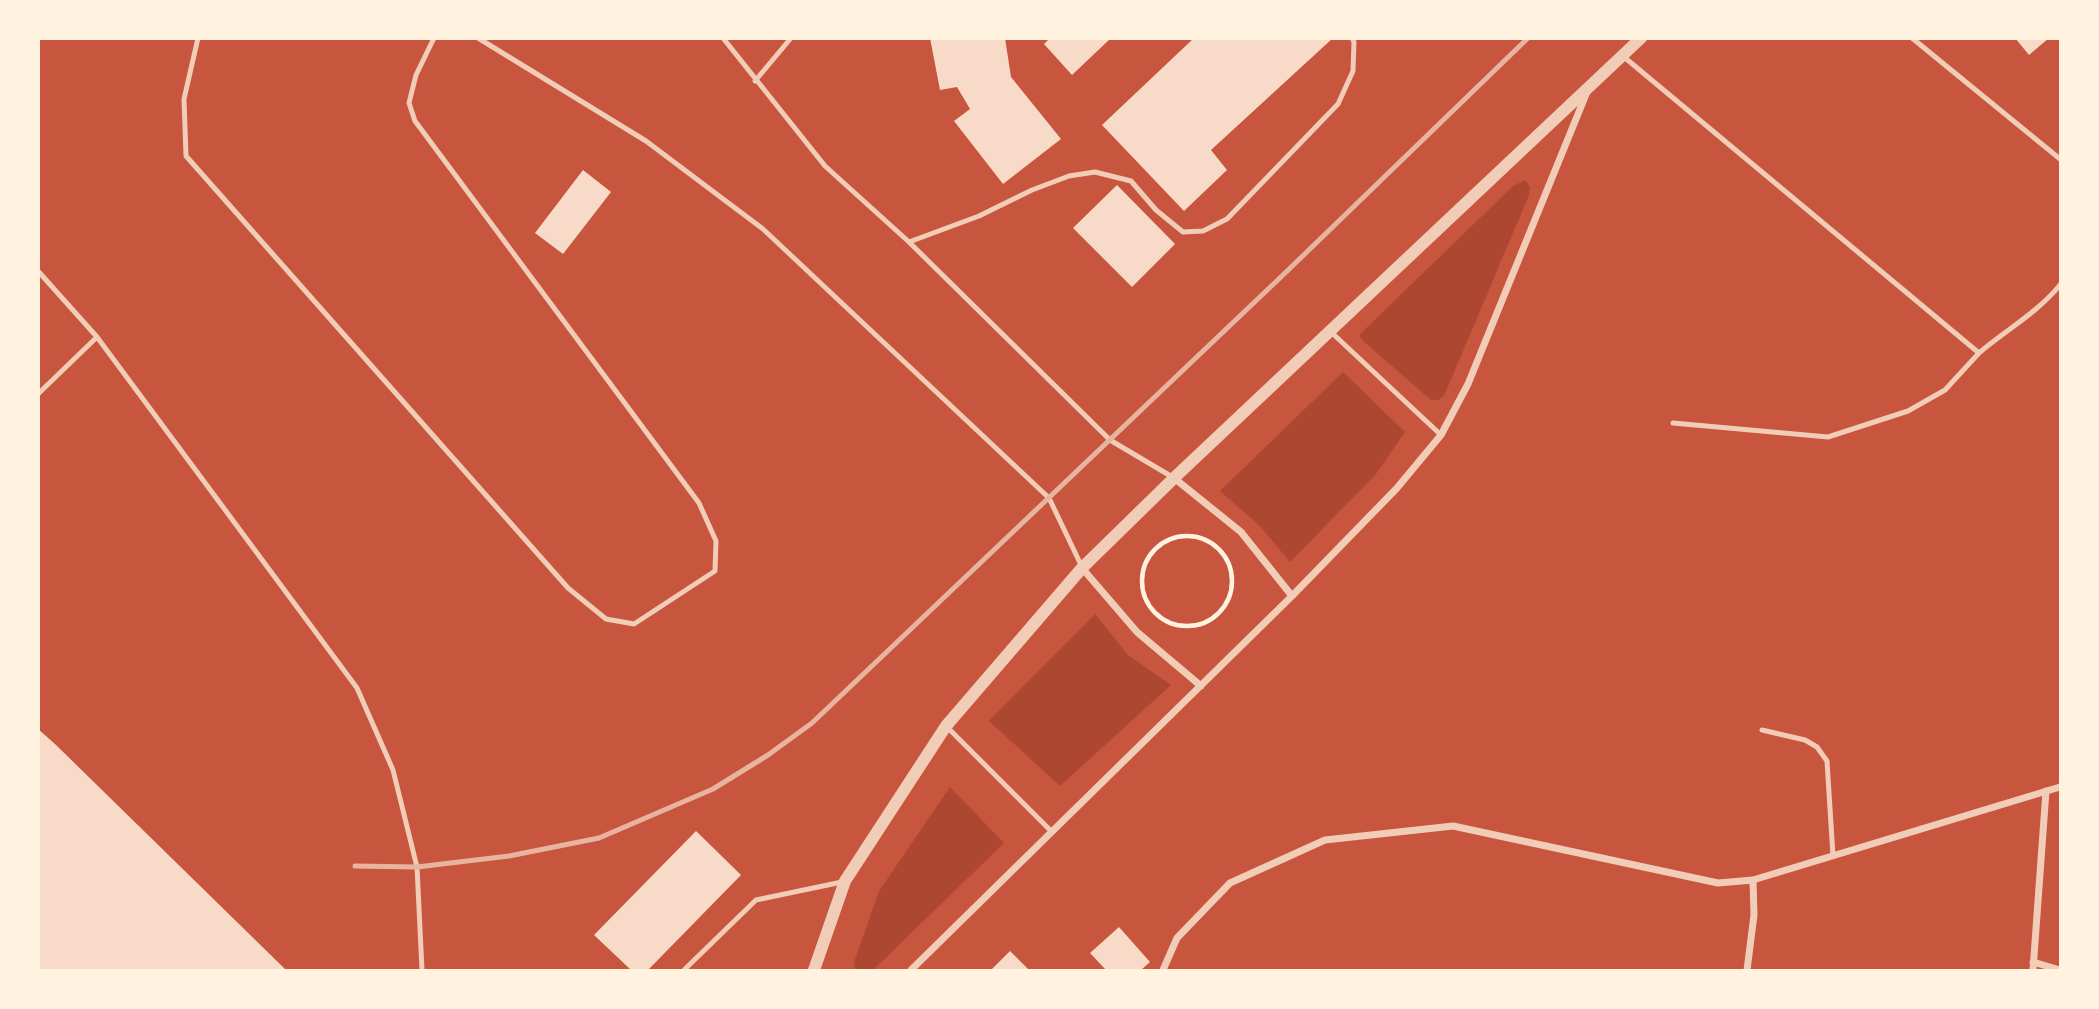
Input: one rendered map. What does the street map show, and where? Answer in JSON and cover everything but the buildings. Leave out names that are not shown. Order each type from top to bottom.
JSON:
[{"type":"street","points":[[814,971],[845,881],[946,726],[1082,568],[1641,38]]},
{"type":"street","points":[[911,971],[1292,596],[1397,488],[1441,435],[1468,384],[1588,90]]},
{"type":"street","points":[[1174,478],[1241,532],[1292,596]]},
{"type":"street","points":[[1082,568],[1137,632],[1201,685]]},
{"type":"street","points":[[1163,971],[1177,939],[1230,883],[1325,840],[1453,826],[1718,883],[1754,880],[2060,787]]},
{"type":"street","points":[[2046,791],[2033,966],[2060,971]]},
{"type":"street","points":[[1747,971],[1754,915],[1754,880]]},
{"type":"lane","points":[[198,38],[184,99],[186,156],[568,588],[606,619],[634,624],[715,571],[716,541],[699,503],[415,121],[408,103],[416,75],[434,38]]},
{"type":"lane","points":[[478,38],[646,141],[763,229],[1049,498],[1082,568]]},
{"type":"lane","points":[[723,38],[825,166],[908,242],[1110,440],[1174,478]]},
{"type":"lane","points":[[755,81],[791,38]]},
{"type":"lane","points":[[908,242],[979,216],[1032,190],[1069,176],[1095,172],[1131,181],[1156,210],[1183,232],[1203,231],[1227,219],[1338,104],[1353,71],[1352,38]]},
{"type":"lane","points":[[1912,38],[2060,159]]},
{"type":"lane","points":[[1623,56],[1979,353]]},
{"type":"lane","points":[[38,271],[97,337],[357,688],[393,771],[417,867],[422,971]]},
{"type":"lane","points":[[1673,423],[1828,437],[1908,411],[1945,390],[1979,353],[2017,326],[2060,285]]},
{"type":"lane","points":[[1331,332],[1441,435]]},
{"type":"lane","points":[[38,394],[97,337]]},
{"type":"lane","points":[[946,726],[1052,832]]},
{"type":"lane","points":[[1762,730],[1805,740],[1817,747],[1827,761],[1833,856]]},
{"type":"lane","points":[[684,971],[756,900],[845,881]]},
{"type":"path","points":[[1196,537],[1213,544],[1225,556],[1231,571],[1232,587],[1226,604],[1216,615],[1203,623],[1187,626],[1168,622],[1156,614],[1145,599],[1142,583],[1145,564],[1154,551],[1167,541],[1196,537]]},
{"type":"shaded area","points":[[1525,180],[1530,187],[1529,195],[1444,396],[1431,400],[1359,335],[1513,186]]},
{"type":"shaded area","points":[[1343,372],[1405,432],[1376,474],[1290,562],[1260,526],[1220,491]]},
{"type":"shaded area","points":[[1095,614],[1128,655],[1171,685],[1060,786],[989,721]]},
{"type":"shaded area","points":[[950,787],[1004,843],[873,970],[855,970],[854,962],[879,891]]},
{"type":"railway","points":[[355,866],[417,867],[509,856],[599,838],[713,789],[768,755],[812,723],[1528,38]]}]
